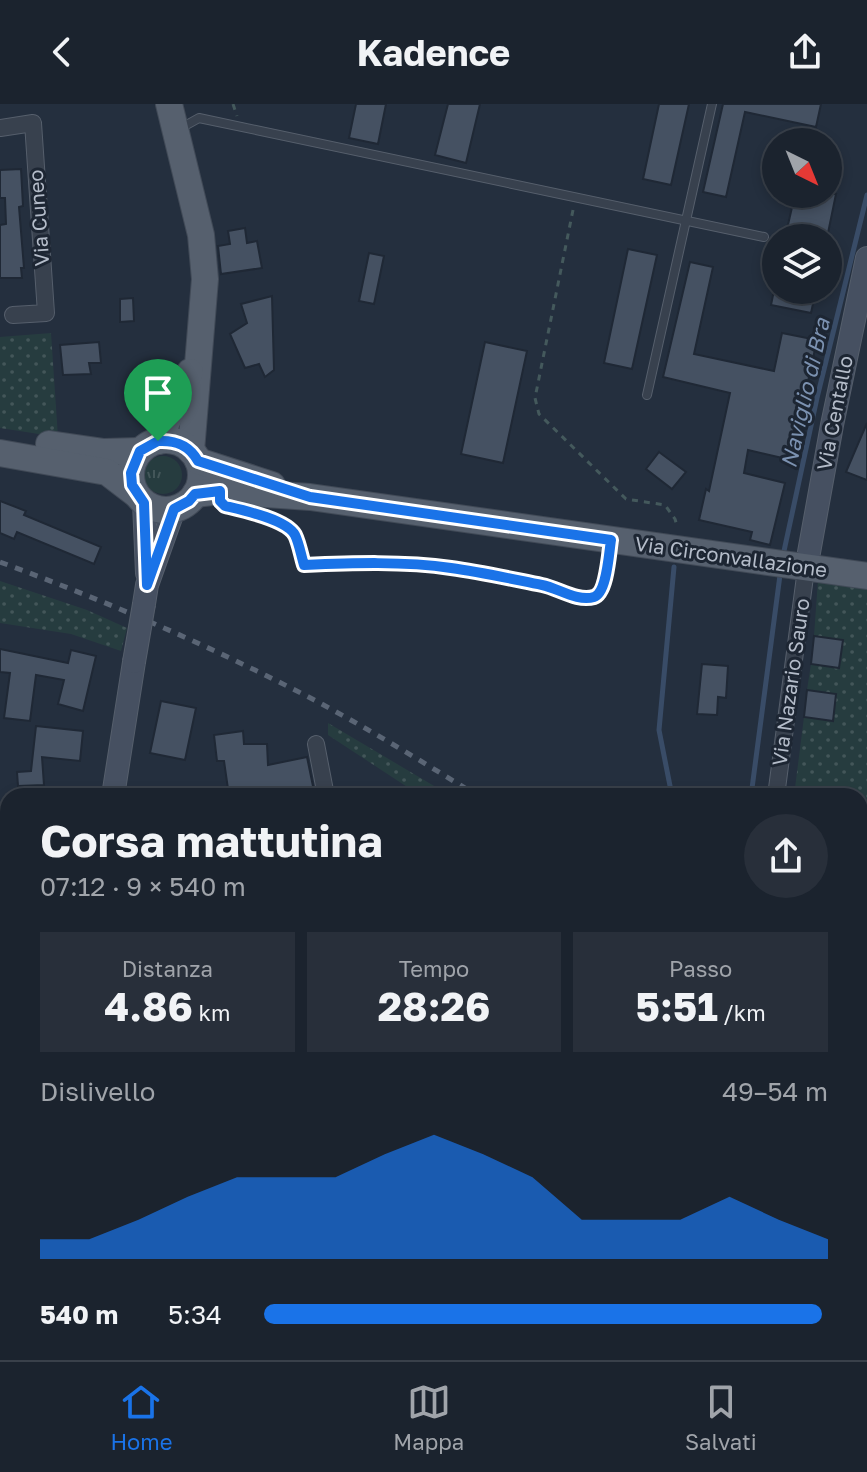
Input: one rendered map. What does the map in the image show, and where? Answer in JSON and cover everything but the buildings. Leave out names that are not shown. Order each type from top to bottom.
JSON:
[{"type":"main road","points":[[114,788],[146,595],[184,502],[200,472],[194,456],[205,279],[201,235],[169,104]]},
{"type":"main road","name":"Via Centallo","points":[[806,569],[867,258]]},
{"type":"main road","points":[[146,595],[140,499],[132,485],[131,473],[189,377],[203,318]]},
{"type":"main road","points":[[0,436],[104,452],[170,441],[194,456]]},
{"type":"main road","points":[[0,453],[107,472],[153,508],[184,502]]},
{"type":"main road","name":"Via Circonvallazione","points":[[194,456],[310,497]]},
{"type":"main road","name":"Via Circonvallazione","points":[[184,502],[220,491],[310,497],[867,576]]},
{"type":"street","name":"Via Cuneo","points":[[0,128],[33,123],[46,313],[13,315]]},
{"type":"street","name":"Via Nazario Sauro","points":[[777,788],[806,569]]},
{"type":"street","points":[[316,744],[324,788]]},
{"type":"lane","points":[[647,395],[712,104]]},
{"type":"lane","points":[[176,131],[199,118],[762,237]]},
{"type":"path","points":[[576,198],[535,398],[539,414],[626,499],[665,505],[677,526]]},
{"type":"path","points":[[259,515],[289,528],[296,536],[304,565],[342,563],[449,567],[551,586],[576,597],[599,594],[604,584],[611,540]]},
{"type":"green space","points":[[51,333],[58,437],[0,428],[0,337]]},
{"type":"green space","points":[[163,456],[177,461],[182,475],[177,489],[163,494],[149,489],[144,475],[149,461]]},
{"type":"green space","points":[[818,580],[867,587],[867,788],[795,788],[804,717],[833,720],[836,694],[807,690],[811,664],[839,668],[843,641],[814,636]]},
{"type":"green space","points":[[0,581],[87,610],[127,628],[121,651],[71,634],[0,623]]},
{"type":"green space","points":[[328,723],[438,788],[409,788],[328,735]]},
{"type":"waterway","name":"Naviglio di Bra","points":[[784,551],[817,398],[867,195]]},
{"type":"waterway","points":[[670,788],[659,730],[674,567]]},
{"type":"waterway","name":"Naviglio di Bra","points":[[752,788],[780,575]]},
{"type":"railway","points":[[0,562],[145,620],[252,669],[360,725],[465,788]]},
{"type":"route","points":[[158,441],[181,444],[198,461],[310,497],[611,540],[604,584],[594,597],[576,597],[551,586],[449,567],[342,563],[304,565],[296,536],[289,528],[225,506],[220,501],[220,491],[195,494],[174,509],[147,585],[144,503],[132,485],[131,473],[140,451],[158,441]]}]
